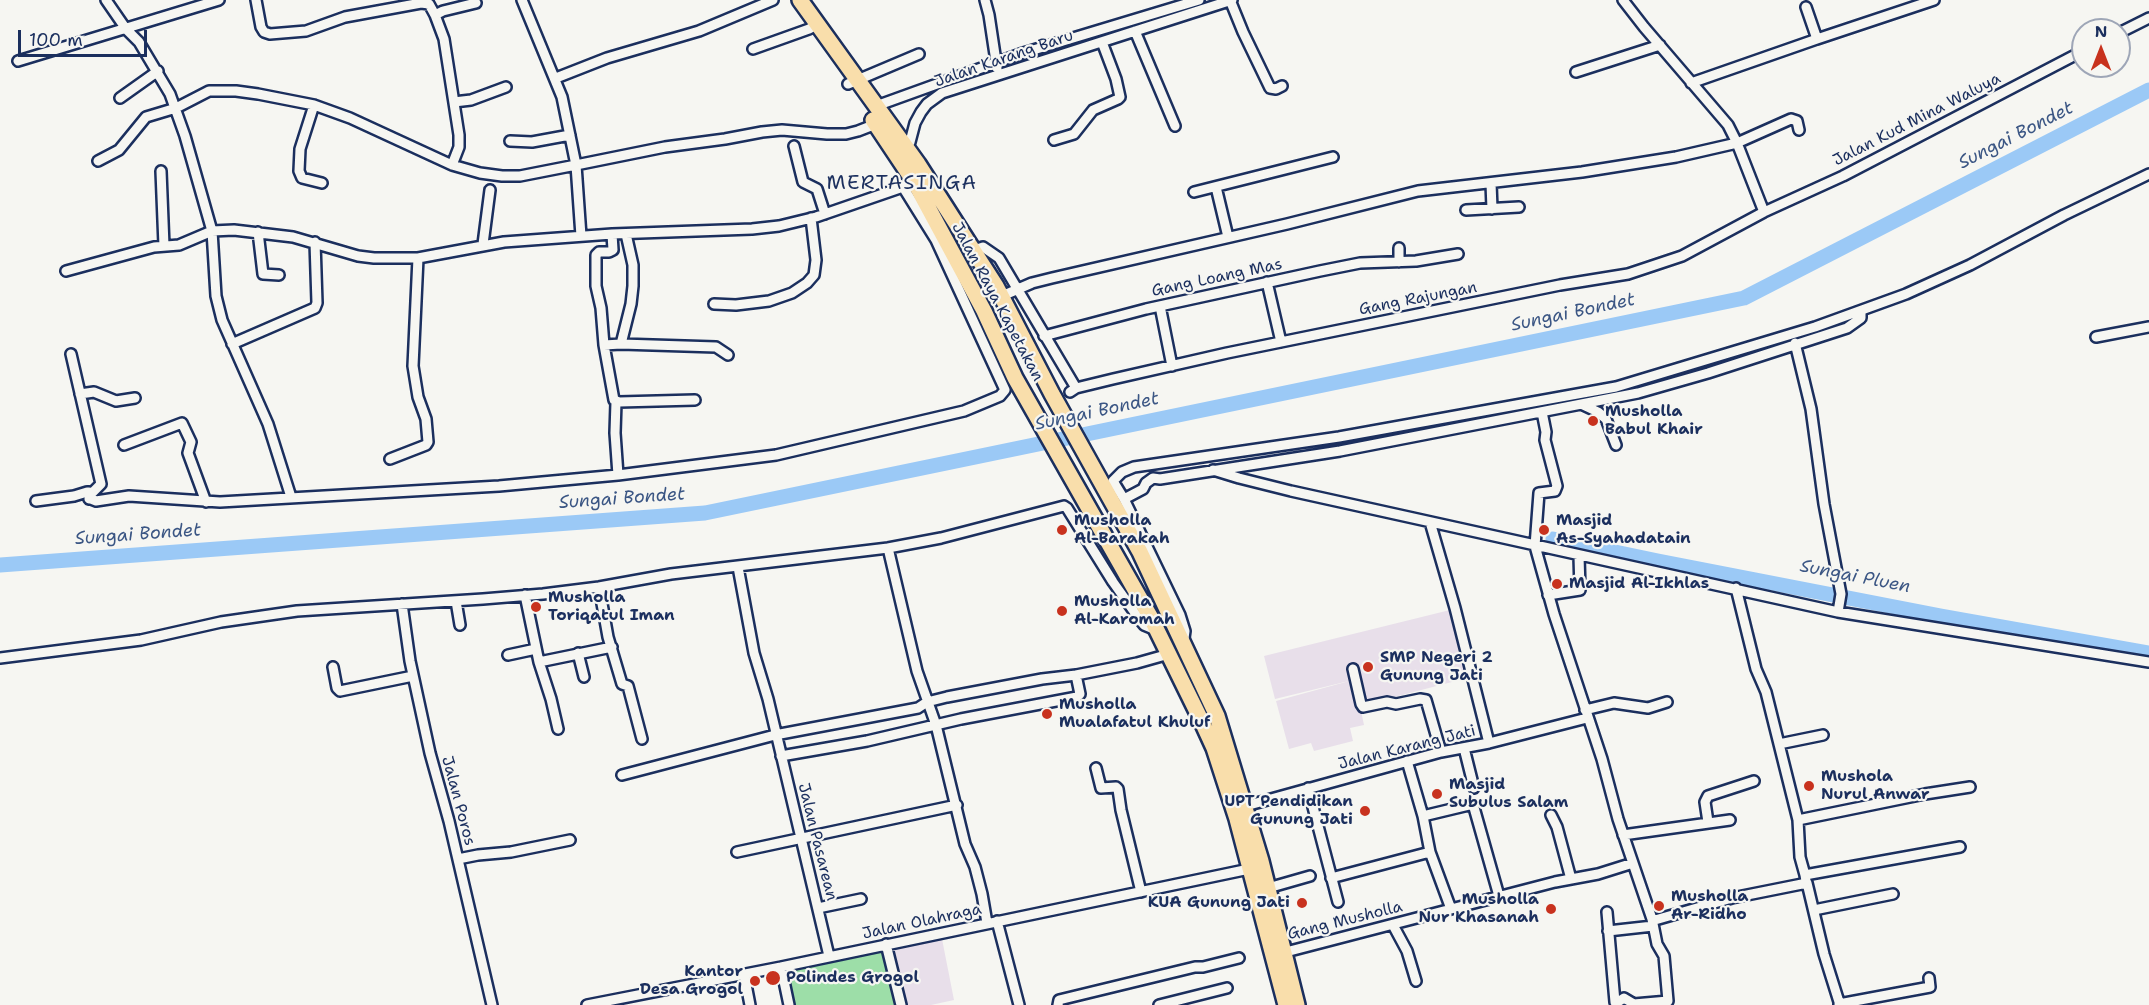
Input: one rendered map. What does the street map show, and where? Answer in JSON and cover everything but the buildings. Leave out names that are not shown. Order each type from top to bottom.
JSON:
[{"type":"highway","name":"Jalan Raya Kapetakan","points":[[788,0],[814,27]]},
{"type":"highway","name":"Jalan Raya Kapetakan","points":[[800,0],[814,27],[902,152],[909,185],[984,311],[1015,378],[1157,630],[1240,808]]},
{"type":"highway","name":"Jalan Raya Kapetakan","points":[[853,82],[876,106],[883,126]]},
{"type":"highway","points":[[902,152],[974,250],[1009,293],[1057,401],[1140,552],[1184,643],[1217,716],[1279,954],[1297,1005]]},
{"type":"highway","points":[[1256,867],[1268,888],[1286,1005]]},
{"type":"street","points":[[106,0],[126,29],[139,42],[158,71],[176,108],[212,231],[216,296],[232,344],[268,424],[291,497]]},
{"type":"street","points":[[18,61],[219,0]]},
{"type":"street","points":[[256,0],[261,27],[264,32],[270,34],[306,31],[345,17],[421,3],[429,4],[444,39],[454,102],[459,147],[452,165]]},
{"type":"street","points":[[522,0],[556,78],[566,113],[576,169],[581,236]]},
{"type":"street","points":[[556,78],[607,58],[699,32],[773,0]]},
{"type":"street","points":[[985,0],[997,68]]},
{"type":"street","points":[[876,106],[1104,35],[1199,0]]},
{"type":"street","points":[[1104,35],[1135,31],[1231,0],[1243,32],[1270,88],[1276,90],[1282,87]]},
{"type":"street","points":[[1623,0],[1728,125],[1764,212]]},
{"type":"street","points":[[1691,83],[1934,0]]},
{"type":"street","points":[[435,15],[476,3]]},
{"type":"street","points":[[1806,7],[1817,39]]},
{"type":"street","points":[[2131,27],[2149,18]]},
{"type":"street","points":[[753,49],[814,27]]},
{"type":"street","points":[[1135,31],[1175,126]]},
{"type":"street","points":[[1054,140],[1074,134],[1093,110],[1120,97],[1104,35]]},
{"type":"street","name":"Jalan Karang Baru","points":[[902,152],[912,138],[915,123],[927,104],[942,93],[997,68],[1104,35]]},
{"type":"street","points":[[1575,72],[1660,45]]},
{"type":"street","points":[[853,82],[919,54]]},
{"type":"street","name":"Jalan Kud Mina Waluya","points":[[1764,212],[1843,176],[2071,57]]},
{"type":"street","points":[[120,98],[158,71]]},
{"type":"street","points":[[454,102],[471,100],[506,87]]},
{"type":"street","points":[[98,161],[119,150],[146,117],[176,108],[204,93],[213,91],[236,91],[314,107],[351,118],[452,165],[502,176],[576,169],[665,147],[762,132],[782,130],[827,135],[846,134],[883,126]]},
{"type":"street","points":[[314,107],[300,149],[299,171],[302,178],[322,183]]},
{"type":"street","points":[[1044,336],[1009,293],[1086,269],[1384,201],[1418,191],[1610,168],[1676,157],[1737,143],[1791,119],[1797,122],[1799,130]]},
{"type":"street","points":[[510,141],[532,142],[570,135]]},
{"type":"street","points":[[794,146],[803,182],[817,189],[825,214]]},
{"type":"street","points":[[1194,192],[1333,156]]},
{"type":"street","points":[[161,171],[164,246]]},
{"type":"street","points":[[1184,643],[1185,631],[1180,615],[1113,481],[1122,472],[1134,467],[1339,437],[1616,387],[1861,311],[1906,294],[1970,265],[2064,215],[2148,177]]},
{"type":"street","points":[[1491,183],[1492,209]]},
{"type":"street","points":[[36,501],[87,492],[91,499],[96,501],[129,496],[206,502],[499,486],[618,475],[776,455],[964,411],[1004,394],[1005,390],[909,185],[811,218],[779,226],[752,229],[612,234],[483,244],[418,258],[358,256],[315,242],[258,232],[212,231],[179,244],[154,247],[66,271]]},
{"type":"street","points":[[1216,187],[1228,237]]},
{"type":"street","points":[[483,244],[490,190]]},
{"type":"street","points":[[1466,210],[1519,207]]},
{"type":"street","name":"Gang Rajungan","points":[[1044,336],[1073,390],[1281,342],[1560,285],[1628,274],[1682,256],[1764,212]]},
{"type":"street","points":[[714,304],[736,305],[769,301],[792,293],[807,283],[814,274],[816,260],[811,218]]},
{"type":"street","points":[[258,232],[263,274],[279,275]]},
{"type":"street","points":[[612,234],[613,250],[599,252],[596,255],[596,286],[601,308],[611,393],[616,402],[615,433],[618,475]]},
{"type":"street","points":[[621,344],[633,286],[633,265],[626,234]]},
{"type":"street","points":[[232,344],[316,307],[315,242]]},
{"type":"street","points":[[1399,248],[1400,262]]},
{"type":"street","name":"Gang Loang Mas","points":[[1044,336],[1160,306],[1360,263],[1416,261],[1458,254]]},
{"type":"street","points":[[390,459],[426,445],[428,441],[426,419],[418,397],[413,366],[418,258]]},
{"type":"street","points":[[1267,282],[1281,342]]},
{"type":"street","points":[[1160,306],[1172,366]]},
{"type":"street","points":[[1124,499],[1143,489],[1152,488],[1160,478],[1351,448],[1582,405],[1674,384],[1847,328],[1859,321],[1861,311]]},
{"type":"street","points":[[2096,338],[2149,327]]},
{"type":"street","points":[[1795,344],[1811,409],[1824,504],[1842,597],[1838,610]]},
{"type":"street","points":[[604,345],[716,347],[729,355]]},
{"type":"street","points":[[71,354],[101,481],[100,487],[90,498]]},
{"type":"street","points":[[80,394],[94,392],[116,401],[135,398]]},
{"type":"street","points":[[616,402],[695,400]]},
{"type":"street","points":[[1582,405],[1598,412],[1606,419],[1616,445]]},
{"type":"street","points":[[1542,412],[1545,440],[1557,486],[1555,490],[1539,493],[1535,543],[1548,596],[1602,759],[1623,835],[1653,923],[1657,944],[1662,953],[1669,999],[1667,1002],[1634,1004],[1624,998],[1615,1002],[1607,912]]},
{"type":"street","points":[[124,445],[182,423],[191,442],[188,453],[206,502]]},
{"type":"street","points":[[1213,470],[1250,481],[1430,522],[1535,543],[1579,556],[1838,610],[2149,662]]},
{"type":"street","points":[[0,658],[141,640],[221,622],[297,611],[525,595],[599,587],[671,574],[888,548],[941,538],[1064,506],[1140,620],[1144,625],[1157,630]]},
{"type":"street","points":[[1430,522],[1455,608],[1489,743]]},
{"type":"street","points":[[888,548],[917,671],[936,725],[965,844],[975,867],[1019,1005]]},
{"type":"street","points":[[1548,596],[1580,590],[1579,556]]},
{"type":"street","name":"Jalan Pasarean","points":[[738,567],[754,653],[768,699],[829,957]]},
{"type":"street","points":[[599,587],[622,684],[628,686],[642,739]]},
{"type":"street","points":[[1736,588],[1756,669],[1766,692],[1798,820],[1800,857],[1839,1005],[1930,987],[1929,978]]},
{"type":"street","points":[[525,595],[538,662],[551,699],[558,729]]},
{"type":"street","points":[[456,601],[460,625]]},
{"type":"street","name":"Jalan Poros","points":[[402,604],[413,676],[430,753],[458,859],[492,1005]]},
{"type":"street","points":[[538,662],[612,647]]},
{"type":"street","points":[[508,655],[536,649]]},
{"type":"street","points":[[578,654],[584,677]]},
{"type":"street","points":[[622,775],[775,735],[918,708],[927,702],[980,690],[1076,675],[1169,654]]},
{"type":"street","points":[[333,667],[337,688],[340,691],[413,676]]},
{"type":"street","points":[[1353,669],[1363,707],[1387,702],[1396,704],[1426,700],[1441,752]]},
{"type":"street","points":[[781,756],[867,741],[1018,707],[1077,697],[1080,693],[1076,675]]},
{"type":"street","name":"Jalan Karang Jati","points":[[1240,808],[1441,752],[1489,743],[1586,714],[1614,703],[1648,708],[1667,702]]},
{"type":"street","points":[[1779,744],[1823,735]]},
{"type":"street","points":[[1464,748],[1474,788]]},
{"type":"street","points":[[1407,761],[1423,816],[1430,852],[1451,909]]},
{"type":"street","points":[[1096,768],[1101,788],[1116,787],[1118,789],[1141,892]]},
{"type":"street","points":[[1708,822],[1705,802],[1708,796],[1754,781]]},
{"type":"street","points":[[1798,820],[1970,787]]},
{"type":"street","points":[[1308,788],[1338,902]]},
{"type":"street","points":[[1423,816],[1473,804],[1499,896]]},
{"type":"street","points":[[737,852],[957,805]]},
{"type":"street","points":[[1551,814],[1557,827],[1571,879]]},
{"type":"street","points":[[1623,835],[1730,820]]},
{"type":"street","points":[[458,859],[511,852],[570,840]]},
{"type":"street","points":[[1608,931],[1653,923],[1655,920],[1806,879],[1960,847]]},
{"type":"street","points":[[1331,878],[1430,852]]},
{"type":"street","name":"Gang Musholla","points":[[1279,954],[1499,896],[1598,874],[1633,863]]},
{"type":"street","name":"Jalan Olahraga","points":[[587,1005],[607,1003],[1256,867]]},
{"type":"street","points":[[1268,888],[1310,876]]},
{"type":"street","points":[[1814,910],[1893,894]]},
{"type":"street","points":[[818,908],[861,899]]},
{"type":"street","points":[[1393,925],[1407,951],[1416,981]]},
{"type":"street","points":[[886,944],[901,1005]]},
{"type":"street","points":[[1058,1005],[1059,1000],[1239,958]]},
{"type":"street","points":[[781,967],[789,1005]]},
{"type":"street","points":[[744,974],[750,1005]]},
{"type":"street","points":[[1159,1005],[1227,988]]},
{"type":"shaded area","name":"SMP Negeri 2 Gunung Jati","points":[[1454,609],[1471,677],[1360,706],[1364,725],[1350,728],[1353,741],[1314,751],[1311,743],[1289,749],[1276,701],[1353,680],[1275,699],[1264,656]]},
{"type":"shaded area","points":[[942,939],[954,1000],[931,1005],[904,1005],[893,949]]},
{"type":"green space","points":[[884,947],[898,1005],[793,1005],[785,969]]},
{"type":"waterway","name":"Sungai Bondet","points":[[0,565],[705,513],[1744,298],[2149,90]]},
{"type":"waterway","name":"Sungai Pluen","points":[[1553,539],[1941,616],[2149,653]]},
{"type":"place","name":"Musholla Babul Khair","points":[[1593,421]]},
{"type":"place","name":"Musholla Al-Barakah","points":[[1062,530]]},
{"type":"place","name":"Masjid As-Syahadatain","points":[[1544,530]]},
{"type":"place","name":"Masjid Al-Ikhlas","points":[[1557,584]]},
{"type":"place","name":"Musholla Toriqatul Iman","points":[[536,607]]},
{"type":"place","name":"Musholla Al-Karomah","points":[[1062,611]]},
{"type":"place","name":"SMP Negeri 2 Gunung Jati","points":[[1368,667]]},
{"type":"place","name":"Musholla Mualafatul Khuluf","points":[[1047,714]]},
{"type":"place","name":"Mushola Nurul Anwar","points":[[1809,786]]},
{"type":"place","name":"Masjid Subulus Salam","points":[[1437,794]]},
{"type":"place","name":"UPT Pendidikan Gunung Jati","points":[[1365,811]]},
{"type":"place","name":"KUA Gunung Jati","points":[[1302,903]]},
{"type":"place","name":"Musholla Ar-Ridho","points":[[1659,906]]},
{"type":"place","name":"Musholla Nur Khasanah","points":[[1551,909]]},
{"type":"place","name":"Polindes Grogol","points":[[773,978]]},
{"type":"place","name":"Kantor Desa Grogol","points":[[755,981]]},
{"type":"district","name":"MERTASINGA","points":[[902,184]]}]
